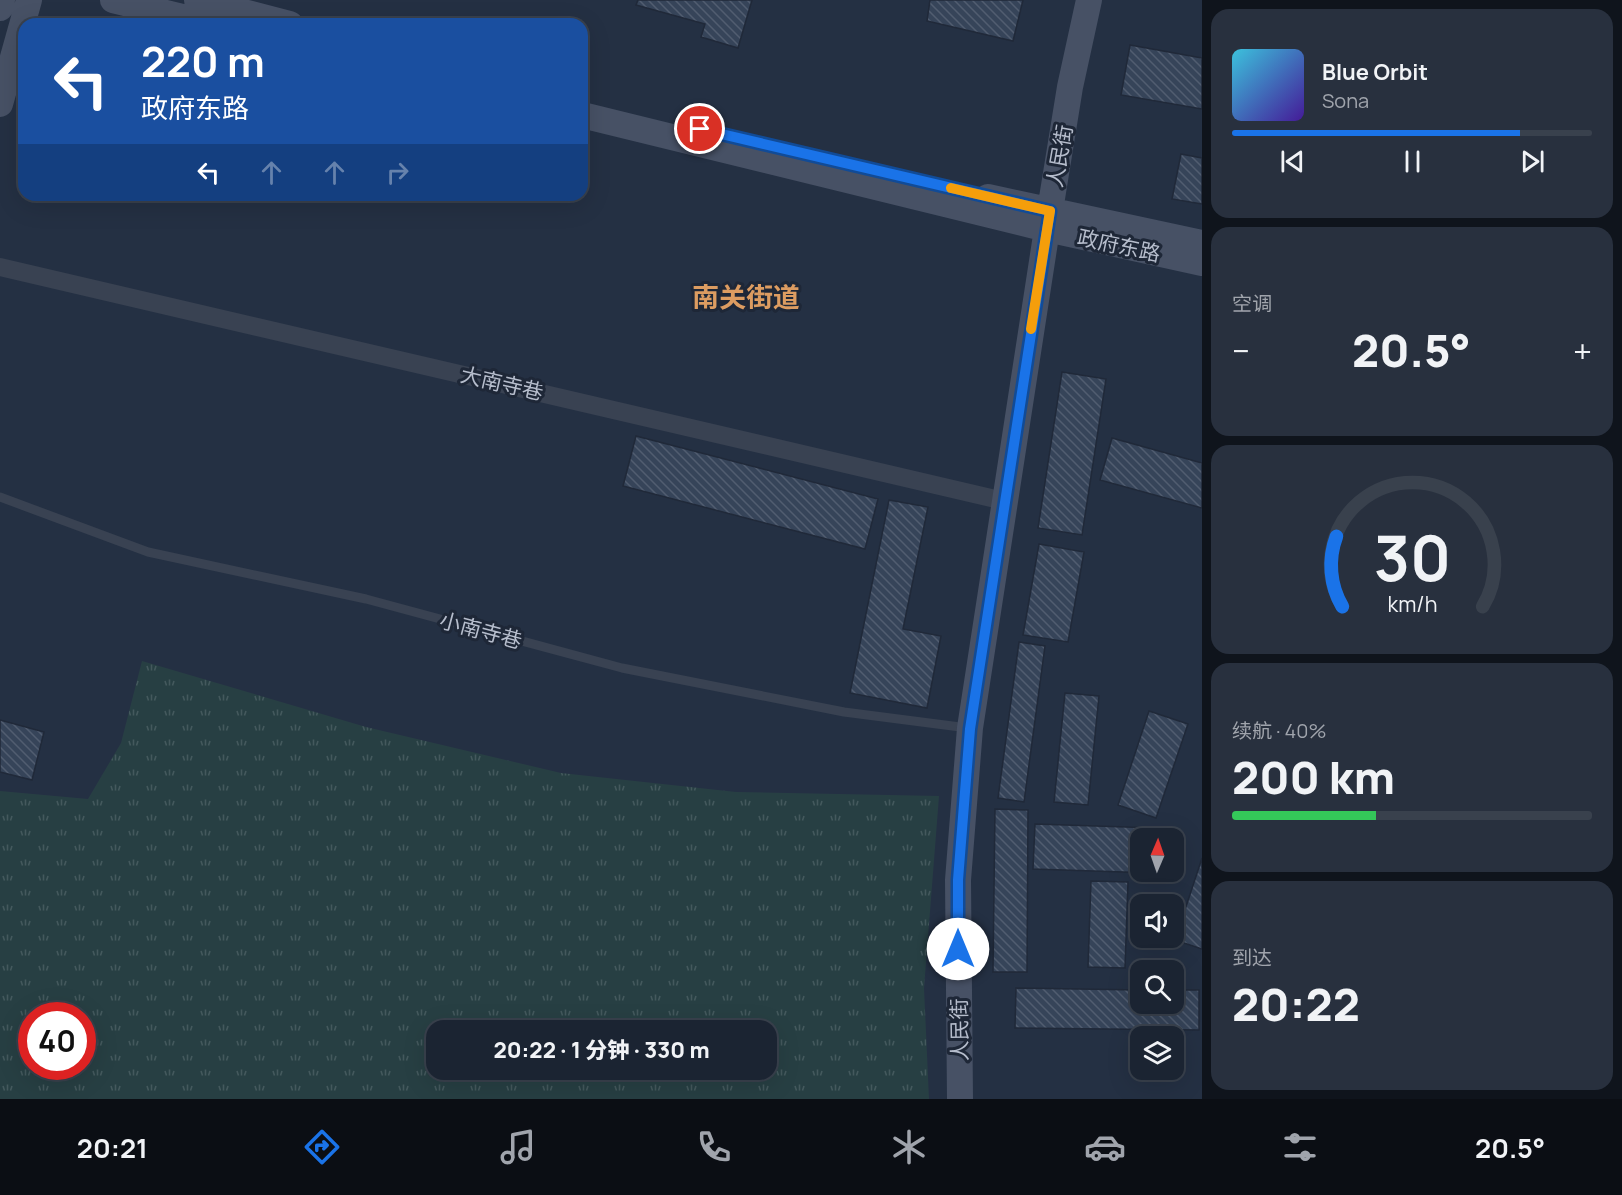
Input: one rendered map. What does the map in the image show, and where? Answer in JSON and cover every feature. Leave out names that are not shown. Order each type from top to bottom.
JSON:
[{"type":"street","points":[[0,8],[2,0]]},
{"type":"street","points":[[24,18],[29,0]]},
{"type":"street","points":[[113,0],[186,18]]},
{"type":"street","points":[[197,0],[267,18]]},
{"type":"street","name":"人民街","points":[[960,1099],[958,880],[970,729],[1048,220],[1089,0]]},
{"type":"street","points":[[0,104],[18,39]]},
{"type":"street","name":"政府东路","points":[[588,102],[1048,220],[1202,263]]},
{"type":"street","name":"政府东路","points":[[588,116],[1048,220],[1202,243]]},
{"type":"street","name":"大南寺巷","points":[[0,267],[1004,501]]},
{"type":"lane","name":"小南寺巷","points":[[0,497],[148,552],[366,599],[622,668],[844,712],[970,729]]},
{"type":"green space","points":[[142,661],[366,727],[561,773],[736,792],[939,796],[924,988],[929,1099],[0,1099],[0,791],[88,799],[121,743]]},
{"type":"building","points":[[638,0],[752,0],[738,48],[701,37],[705,24],[636,5]]},
{"type":"building","points":[[930,0],[1023,0],[1013,41],[927,21]]},
{"type":"building","points":[[1130,45],[1202,58],[1202,109],[1121,95]]},
{"type":"building","points":[[1181,154],[1202,158],[1202,204],[1172,199]]},
{"type":"building","points":[[1062,372],[1106,379],[1082,535],[1038,528]]},
{"type":"building","points":[[636,436],[878,499],[865,549],[623,486]]},
{"type":"building","points":[[1112,438],[1202,463],[1202,508],[1100,480]]},
{"type":"building","points":[[889,500],[928,507],[903,629],[941,636],[927,708],[850,693]]},
{"type":"building","points":[[1039,544],[1084,552],[1068,642],[1023,635]]},
{"type":"building","points":[[1019,642],[1045,646],[1024,802],[998,798]]},
{"type":"building","points":[[1065,693],[1099,696],[1088,805],[1054,802]]},
{"type":"building","points":[[1149,711],[1188,724],[1156,818],[1118,805]]},
{"type":"building","points":[[0,720],[44,732],[32,780],[0,772]]},
{"type":"building","points":[[995,809],[1028,810],[1027,972],[993,972]]},
{"type":"building","points":[[1035,824],[1156,828],[1130,828],[1130,872],[1033,869]]},
{"type":"building","points":[[1202,858],[1202,949],[1184,943],[1184,913]]},
{"type":"building","points":[[1091,881],[1128,882],[1125,968],[1088,967]]},
{"type":"building","points":[[1016,988],[1130,990],[1130,1014],[1184,1014],[1184,990],[1199,990],[1199,1030],[1184,1030],[1184,1026],[1130,1026],[1130,1029],[1015,1028]]},
{"type":"slow traffic","points":[[951,188],[1050,211],[1031,329]]},
{"type":"district","name":"南关街道","points":[[746,296]]},
{"type":"route","points":[[700,129],[1050,211],[996,545],[970,729],[958,880],[958,949]]}]
